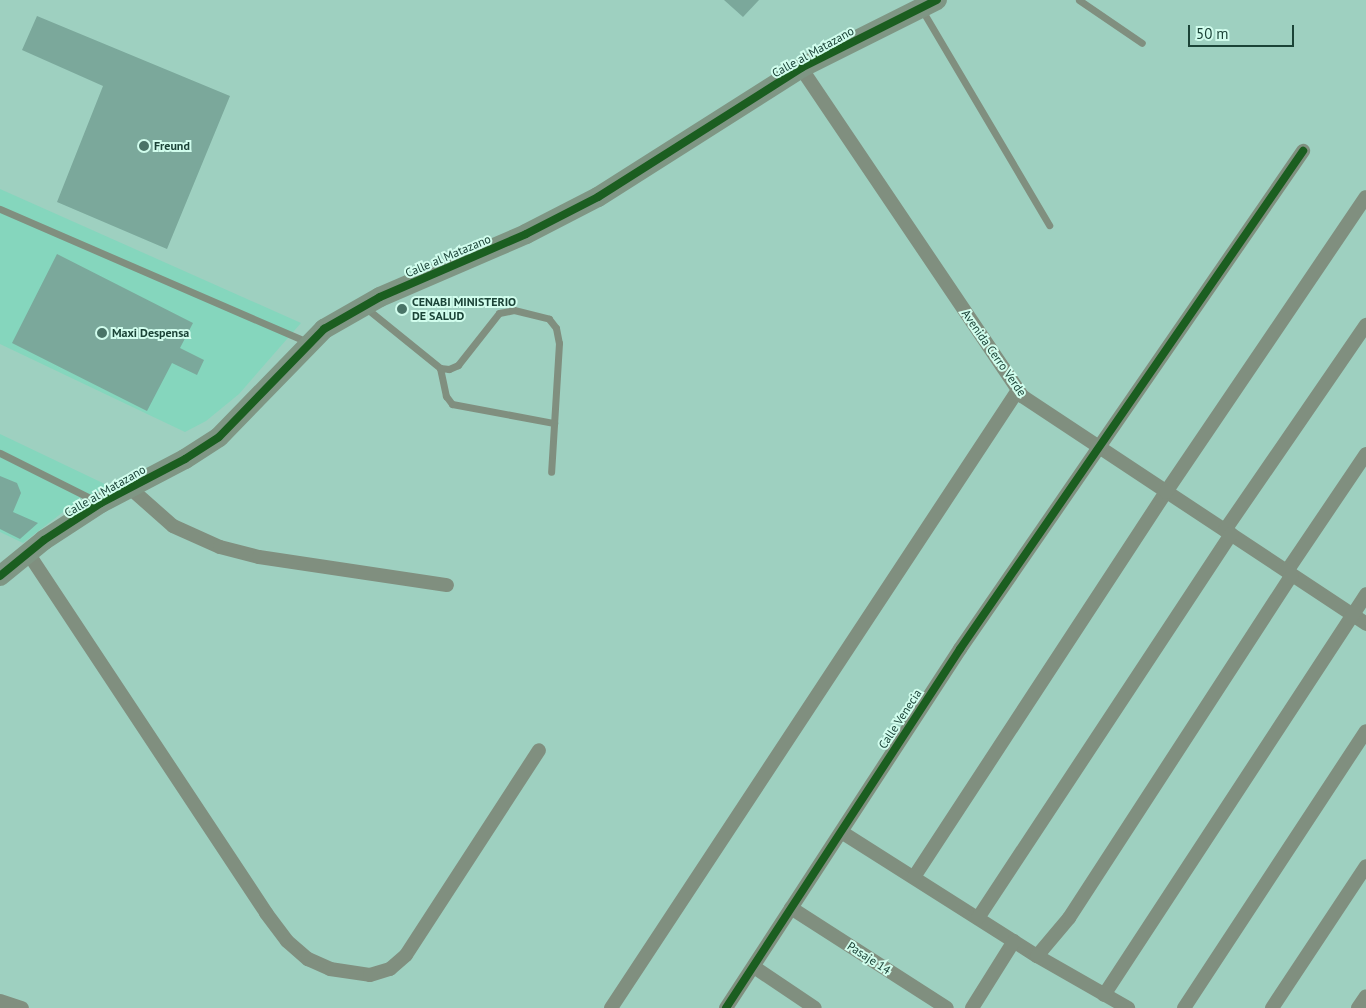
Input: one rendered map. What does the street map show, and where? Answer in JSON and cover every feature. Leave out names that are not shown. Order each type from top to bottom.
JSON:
[{"type":"street","name":"Calle al Matazano","points":[[0,576],[28,553],[101,503],[185,459],[219,437],[324,329],[364,306],[526,234],[598,197],[642,172],[801,68],[929,4]]},
{"type":"street","name":"Avenida Cerro Verde","points":[[801,68],[1022,396],[1366,624]]},
{"type":"street","name":"Calle Venecia","points":[[726,1008],[842,833],[954,657],[1303,151]]},
{"type":"street","points":[[914,877],[1166,492],[1366,198]]},
{"type":"street","points":[[978,918],[1228,532],[1366,325]]},
{"type":"street","points":[[611,1008],[1018,390]]},
{"type":"street","points":[[1037,956],[1069,918],[1366,454]]},
{"type":"street","points":[[130,488],[173,526],[220,547],[259,557],[447,584]]},
{"type":"street","points":[[28,553],[266,914],[287,941],[308,959],[330,970],[370,975],[390,969],[406,955],[539,750]]},
{"type":"street","points":[[1104,995],[1366,594]]},
{"type":"street","points":[[1184,1008],[1366,731]]},
{"type":"street","points":[[842,833],[1037,956],[1128,1008]]},
{"type":"street","points":[[1272,1008],[1366,866]]},
{"type":"street","name":"Pasaje 14","points":[[791,908],[947,1008]]},
{"type":"street","points":[[972,1008],[1014,941]]},
{"type":"street","points":[[754,967],[816,1008]]},
{"type":"street","points":[[1358,1008],[1366,996]]},
{"type":"street","points":[[0,1001],[22,1008]]},
{"type":"lane","points":[[1079,0],[1142,43]]},
{"type":"lane","points":[[929,4],[1049,225]]},
{"type":"lane","points":[[0,209],[310,343]]},
{"type":"lane","points":[[364,306],[440,368],[446,396],[452,404],[554,423]]},
{"type":"lane","points":[[440,368],[458,365],[499,313],[514,310],[548,319],[556,328],[560,343],[551,472]]},
{"type":"lane","points":[[0,453],[101,503]]},
{"type":"shaded area","points":[[0,189],[301,323],[239,394],[206,421],[185,432],[0,344]]},
{"type":"shaded area","points":[[0,434],[109,486],[80,499],[23,543],[0,532]]},
{"type":"building","points":[[724,0],[759,0],[743,17]]},
{"type":"building","name":"Freund","points":[[37,16],[230,96],[167,249],[57,202],[103,86],[22,50]]},
{"type":"building","name":"Maxi Despensa","points":[[57,254],[193,323],[180,348],[204,360],[197,375],[172,363],[147,411],[12,343]]},
{"type":"building","points":[[0,476],[17,483],[21,493],[13,512],[38,523],[20,539],[0,529]]},
{"type":"cycle path","points":[[0,576],[44,540],[101,503],[185,459],[219,437],[324,329],[380,297],[526,234],[598,197],[801,68],[937,0]]},
{"type":"cycle path","points":[[726,1008],[960,649],[1303,151]]},
{"type":"place","name":"Freund","points":[[144,146]]},
{"type":"place","name":"CENABI MINISTERIO DE SALUD","points":[[402,309]]},
{"type":"place","name":"Maxi Despensa","points":[[102,333]]}]
